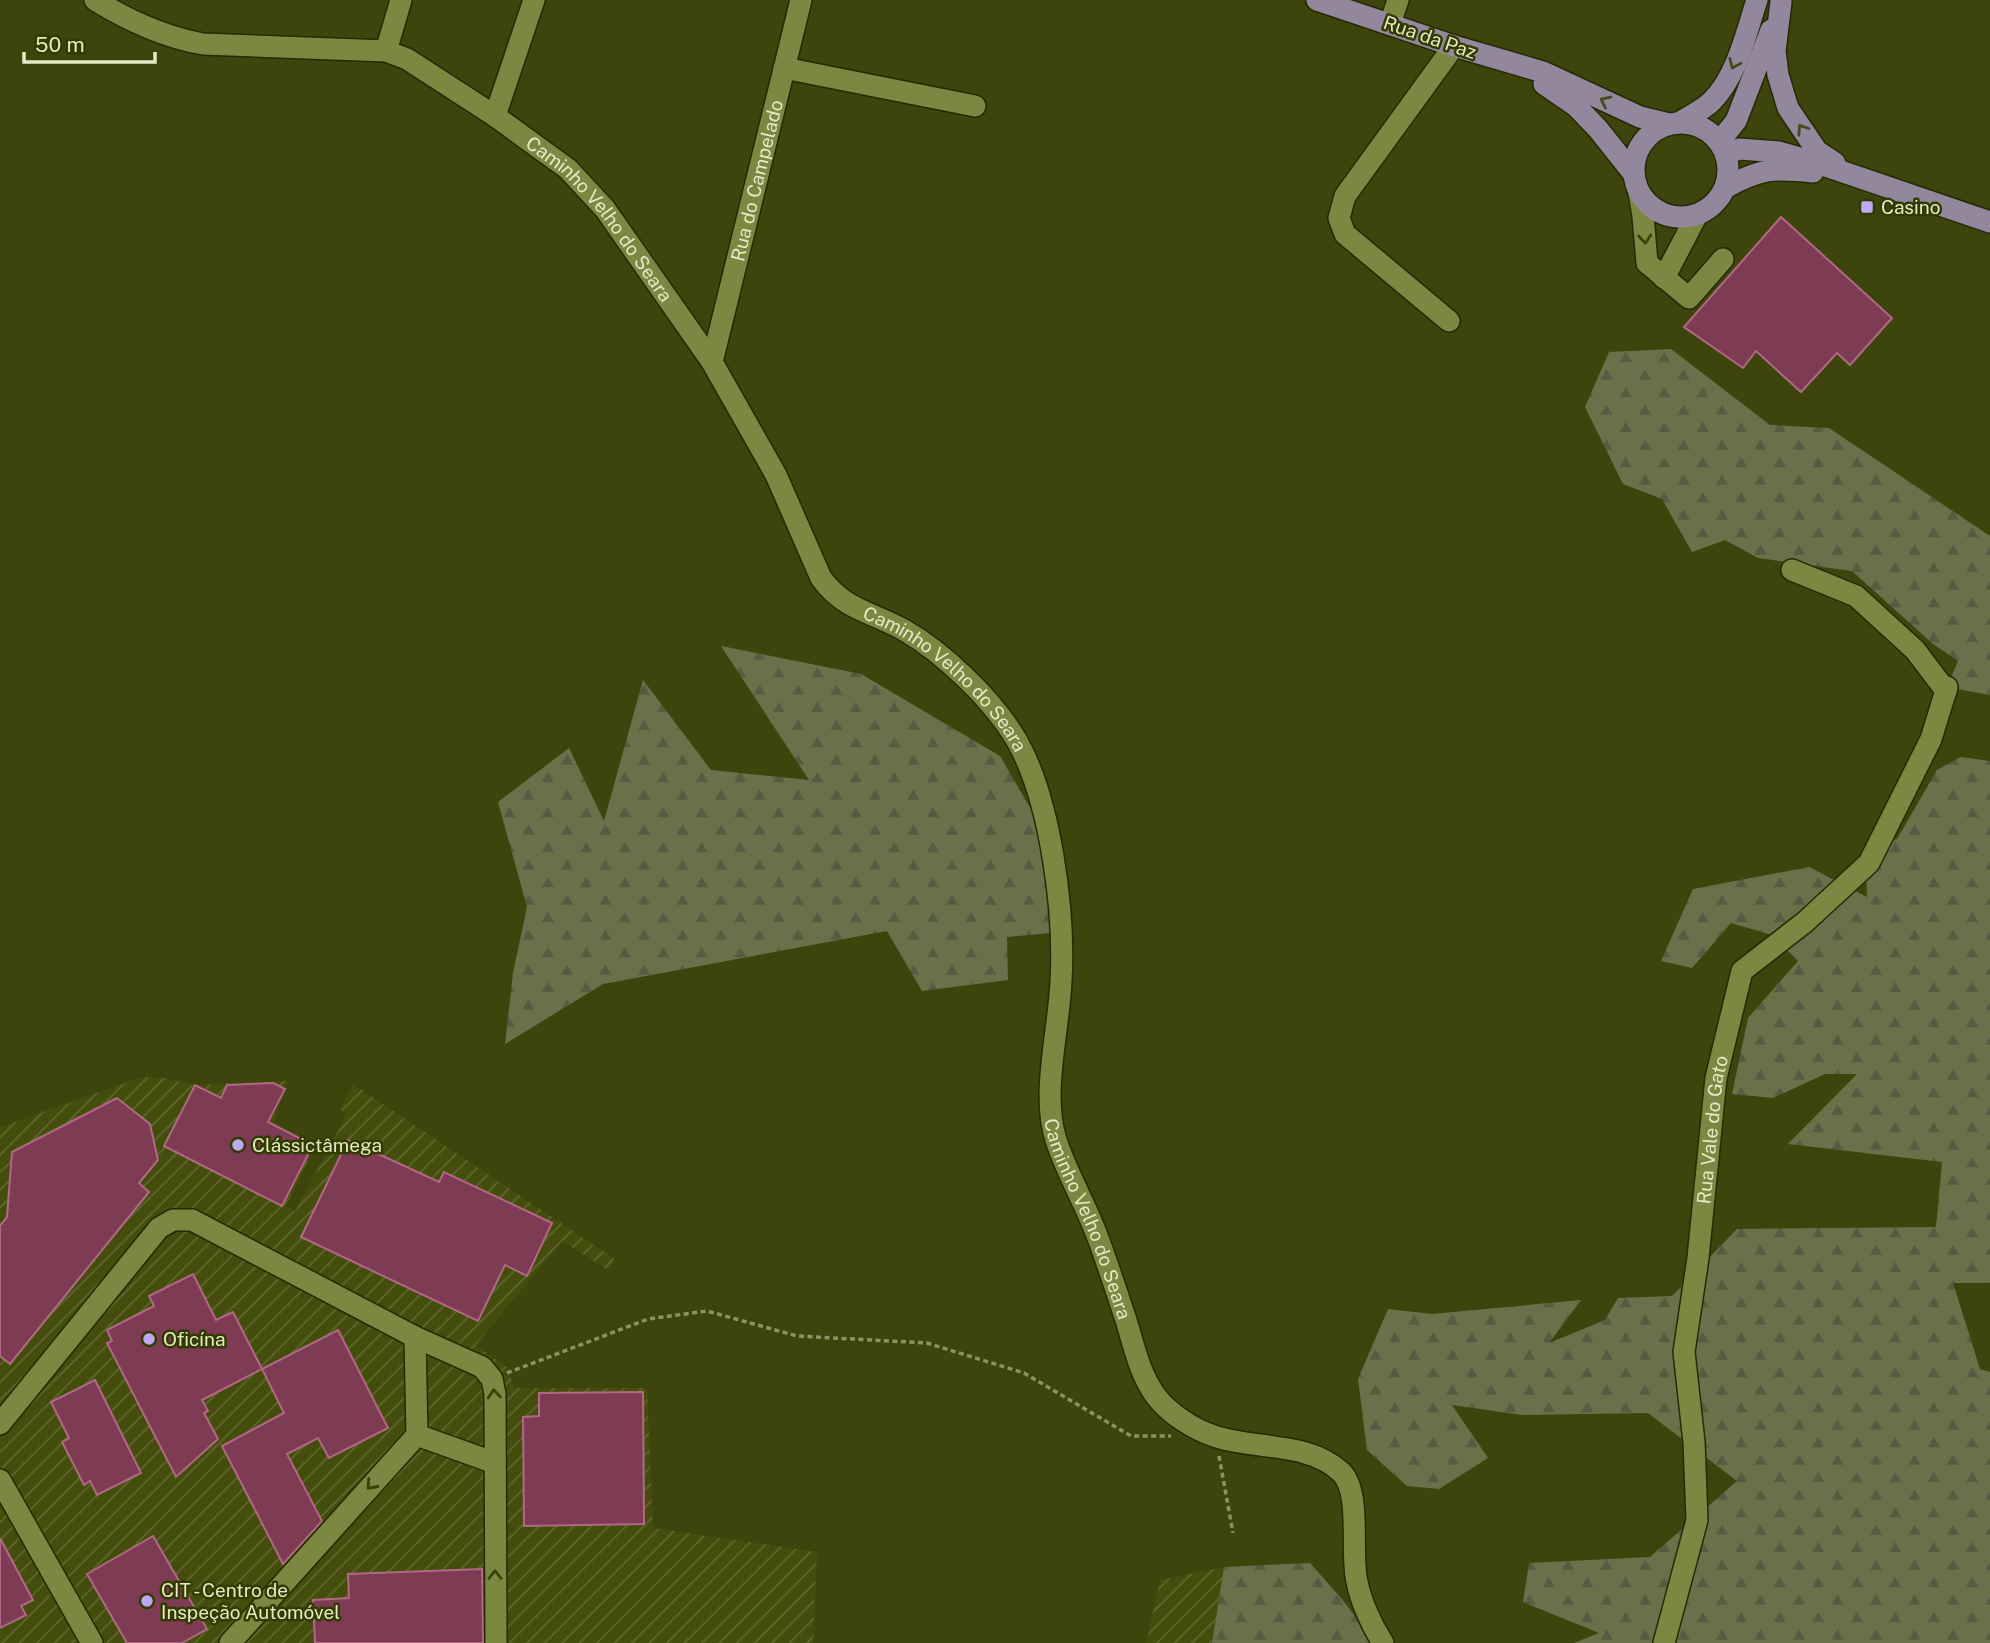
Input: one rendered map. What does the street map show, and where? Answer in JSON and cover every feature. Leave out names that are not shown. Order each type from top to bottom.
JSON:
[{"type":"main road","name":"Rua da Paz","points":[[1317,0],[1502,61]]},
{"type":"main road","points":[[1636,183],[1635,157],[1642,142],[1654,131],[1674,123],[1712,100],[1726,82],[1757,0]]},
{"type":"main road","points":[[1723,148],[1782,1]]},
{"type":"main road","points":[[1782,1],[1775,51],[1778,75],[1788,108],[1817,150],[1851,175]]},
{"type":"main road","points":[[1502,61],[1543,72],[1640,117],[1695,125],[1709,131],[1723,148],[1728,165],[1725,188],[1709,209],[1697,215],[1684,218],[1657,212],[1647,204],[1636,183],[1598,129],[1576,106],[1543,83],[1502,61]]},
{"type":"main road","points":[[1723,148],[1779,152],[1990,222]]},
{"type":"main road","points":[[1725,188],[1750,174],[1776,168],[1851,175]]},
{"type":"street","name":"Caminho Velho do Seara","points":[[95,0],[120,16],[177,39],[203,44],[386,51],[407,59],[495,116],[568,169],[604,209],[712,362],[776,475],[821,578],[831,593],[847,605],[904,630],[930,649],[984,695],[1017,741],[1042,799],[1054,862],[1060,923],[1062,979],[1050,1101],[1055,1138],[1097,1236],[1143,1375],[1157,1398],[1189,1425],[1215,1437],[1304,1453],[1343,1474],[1351,1493],[1356,1582],[1383,1643]]},
{"type":"street","points":[[386,51],[401,0]]},
{"type":"street","points":[[495,116],[534,0]]},
{"type":"street","name":"Rua do Campelado","points":[[712,362],[801,0]]},
{"type":"street","points":[[1390,24],[1398,0]]},
{"type":"street","points":[[1449,321],[1345,234],[1339,218],[1345,196],[1454,46]]},
{"type":"street","points":[[784,68],[975,106]]},
{"type":"street","points":[[1636,183],[1643,216],[1647,263],[1664,278],[1689,298],[1723,259]]},
{"type":"street","points":[[1664,278],[1697,215]]},
{"type":"street","name":"Rua Vale do Gato","points":[[1664,1643],[1697,1520],[1694,1442],[1684,1352],[1698,1258],[1716,1078],[1742,971],[1805,922],[1869,863],[1931,739],[1946,689],[1915,650],[1856,596],[1792,570]]},
{"type":"street","points":[[4,1415],[159,1228],[173,1220],[192,1220],[415,1336],[482,1367],[492,1379],[495,1394],[495,1643]]},
{"type":"street","points":[[230,1643],[417,1435],[415,1336]]},
{"type":"street","points":[[417,1435],[495,1462]]},
{"type":"street","points":[[0,1480],[92,1643]]},
{"type":"path","points":[[492,1379],[648,1319],[707,1311],[797,1336],[927,1343],[1024,1373],[1131,1436],[1179,1437]]},
{"type":"path","points":[[1215,1437],[1233,1533]]},
{"type":"shaded area","points":[[142,1077],[165,1078],[194,1085],[287,1081],[273,1108],[279,1112],[273,1123],[315,1147],[286,1206],[295,1211],[347,1114],[340,1110],[353,1084],[615,1259],[608,1270],[562,1241],[476,1345],[508,1368],[514,1388],[647,1388],[653,1528],[817,1552],[813,1643],[0,1643],[0,1127]]},
{"type":"shaded area","points":[[1224,1567],[1212,1643],[1146,1643],[1160,1580]]},
{"type":"green space","points":[[1671,349],[1770,425],[1829,428],[1990,536],[1990,695],[1947,687],[1958,661],[1933,644],[1852,571],[1758,558],[1725,540],[1692,552],[1662,499],[1623,484],[1585,407],[1609,352]]},
{"type":"green space","points":[[721,646],[861,674],[1000,756],[1058,856],[1050,933],[1007,937],[1008,980],[922,991],[887,931],[603,984],[505,1044],[513,973],[527,907],[498,802],[569,748],[604,821],[643,680],[711,770],[809,780]]},
{"type":"green space","points":[[1961,757],[1990,761],[1990,1283],[1953,1283],[1980,1369],[1990,1372],[1990,1643],[1574,1643],[1599,1633],[1523,1602],[1529,1563],[1650,1557],[1737,1481],[1648,1413],[1522,1415],[1452,1405],[1488,1458],[1439,1489],[1407,1486],[1367,1450],[1358,1379],[1388,1309],[1432,1314],[1581,1300],[1549,1343],[1605,1320],[1618,1298],[1672,1296],[1737,1229],[1936,1227],[1942,1162],[1788,1144],[1857,1074],[1825,1074],[1773,1098],[1732,1094],[1748,1018],[1798,961],[1772,935],[1731,923],[1692,968],[1661,961],[1693,889],[1809,867],[1867,897],[1866,853],[1897,839],[1937,770]]},
{"type":"green space","points":[[1310,1563],[1376,1643],[1212,1643],[1224,1567]]},
{"type":"building","points":[[1781,217],[1892,318],[1850,365],[1837,353],[1801,392],[1756,351],[1743,368],[1684,327]]},
{"type":"building","name":"Clássictâmega","points":[[273,1083],[285,1089],[268,1122],[313,1145],[282,1206],[164,1146],[195,1085],[221,1098],[227,1085]]},
{"type":"building","points":[[117,1098],[150,1124],[158,1160],[139,1183],[149,1192],[10,1364],[0,1356],[0,1226],[7,1217],[12,1152]]},
{"type":"building","points":[[348,1140],[439,1182],[444,1172],[552,1223],[527,1276],[505,1265],[478,1321],[301,1237]]},
{"type":"building","points":[[193,1274],[216,1320],[233,1312],[262,1369],[202,1400],[208,1411],[204,1413],[218,1439],[176,1477],[107,1343],[112,1341],[107,1330],[154,1306],[149,1296]]},
{"type":"building","points":[[338,1330],[388,1428],[329,1458],[318,1438],[287,1454],[322,1521],[283,1564],[222,1446],[284,1413],[262,1369]]},
{"type":"building","points":[[95,1380],[141,1473],[97,1495],[90,1481],[84,1485],[62,1442],[69,1438],[51,1402]]},
{"type":"building","points":[[643,1392],[644,1524],[524,1526],[523,1417],[539,1416],[539,1393]]},
{"type":"building","name":"CIT - Centro de Inspeção Automóvel","points":[[153,1536],[207,1629],[182,1643],[127,1643],[87,1574]]},
{"type":"building","points":[[0,1538],[33,1600],[21,1606],[26,1615],[0,1628]]},
{"type":"building","points":[[482,1569],[483,1643],[315,1643],[313,1600],[349,1598],[348,1574]]},
{"type":"place","name":"Casino","points":[[1867,207]]},
{"type":"place","name":"Clássictâmega","points":[[238,1145]]},
{"type":"place","name":"Oficína","points":[[149,1339]]},
{"type":"place","name":"CIT - Centro de Inspeção Automóvel","points":[[147,1601]]}]
